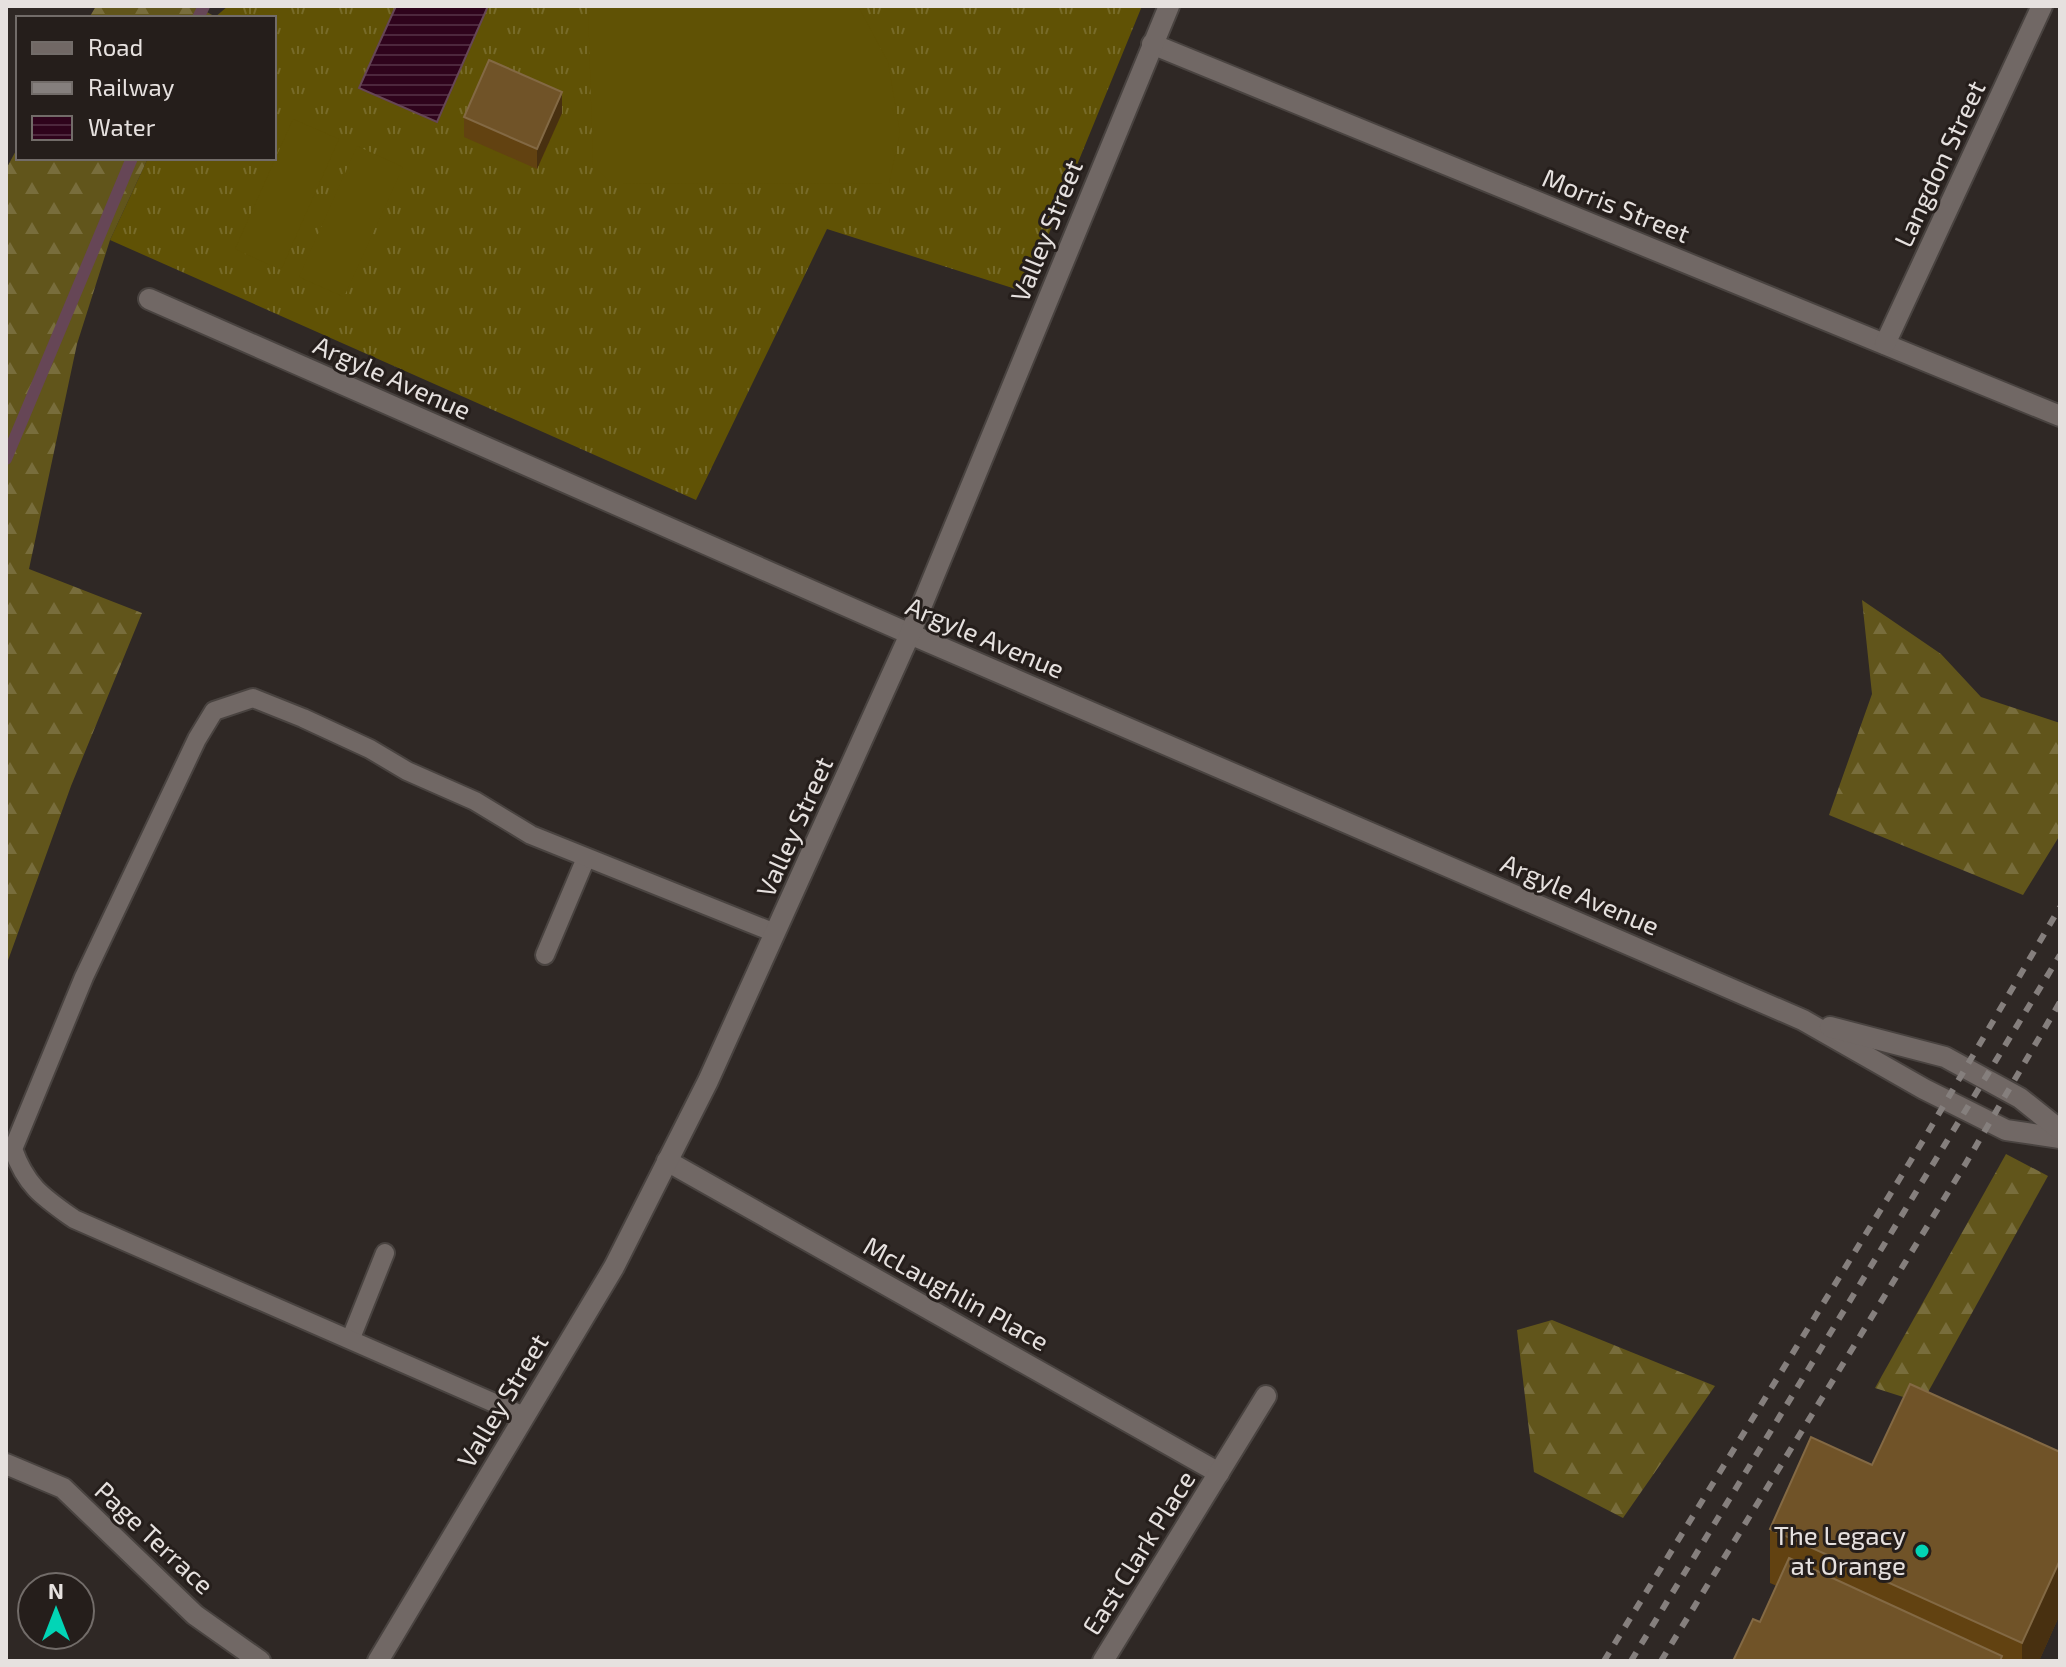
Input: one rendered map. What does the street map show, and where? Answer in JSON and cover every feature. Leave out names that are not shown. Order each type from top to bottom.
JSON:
[{"type":"street","name":"Valley Street","points":[[378,1661],[614,1267],[667,1161],[775,933],[910,634],[1169,6]]},
{"type":"street","name":"Langdon Street","points":[[1885,344],[2042,6]]},
{"type":"street","name":"Morris Street","points":[[1152,44],[2060,416]]},
{"type":"street","name":"Argyle Avenue","points":[[149,299],[910,634],[1803,1020],[1924,1089],[2006,1130],[2060,1138]]},
{"type":"street","name":"Argyle Avenue","points":[[1803,1020],[1945,1057],[2020,1098],[2060,1130]]},
{"type":"street","name":"McLaughlin Place","points":[[667,1161],[1219,1473]]},
{"type":"street","name":"East Clark Place","points":[[1103,1661],[1266,1396]]},
{"type":"street","name":"Page Terrace","points":[[6,1464],[63,1488],[195,1615],[260,1661]]},
{"type":"lane","points":[[524,1416],[74,1219],[22,1174],[13,1149],[84,977],[197,739],[214,711],[253,698],[370,749],[407,771],[475,801],[531,835],[775,933]]},
{"type":"lane","points":[[545,955],[586,858]]},
{"type":"lane","points":[[351,1338],[385,1253]]},
{"type":"green space","points":[[96,6],[196,6],[214,16],[90,16]]},
{"type":"green space","points":[[228,6],[1142,6],[1025,292],[827,229],[696,500],[110,240],[147,160],[276,160],[276,16],[216,16]]},
{"type":"green space","points":[[588,6],[858,6],[888,62],[900,133],[889,183],[612,184],[593,165]]},
{"type":"green space","points":[[293,119],[339,139],[281,270],[235,249]]},
{"type":"green space","points":[[357,146],[403,167],[344,297],[299,277]]},
{"type":"green space","points":[[16,151],[16,160],[147,160],[110,240],[77,344],[29,569],[142,613],[71,786],[6,966],[6,169]]},
{"type":"green space","points":[[1862,600],[1941,654],[1981,697],[2060,723],[2060,835],[2023,895],[1829,815],[1872,694]]},
{"type":"green space","points":[[2006,1154],[2048,1176],[1922,1403],[1875,1388]]},
{"type":"green space","points":[[1552,1320],[1715,1386],[1623,1518],[1534,1472],[1517,1330]]},
{"type":"water","points":[[396,6],[488,6],[437,122],[359,88]]},
{"type":"building","points":[[489,60],[562,92],[537,149],[464,117]]},
{"type":"building","name":"The Legacy at Orange","points":[[1910,1384],[2060,1452],[2060,1560],[2022,1643],[1770,1529],[1811,1437],[1872,1465]]},
{"type":"building","points":[[1789,1558],[2002,1656],[2000,1661],[1733,1661],[1753,1619],[1760,1622]]},
{"type":"waterway","points":[[199,16],[204,6]]},
{"type":"waterway","points":[[6,459],[131,160]]},
{"type":"railway","points":[[1604,1661],[1924,1139],[2060,907]]},
{"type":"railway","points":[[1631,1661],[2060,955]]},
{"type":"railway","points":[[1661,1661],[1966,1163],[2060,1002]]},
{"type":"place","name":"The Legacy at Orange","points":[[1922,1551]]}]
